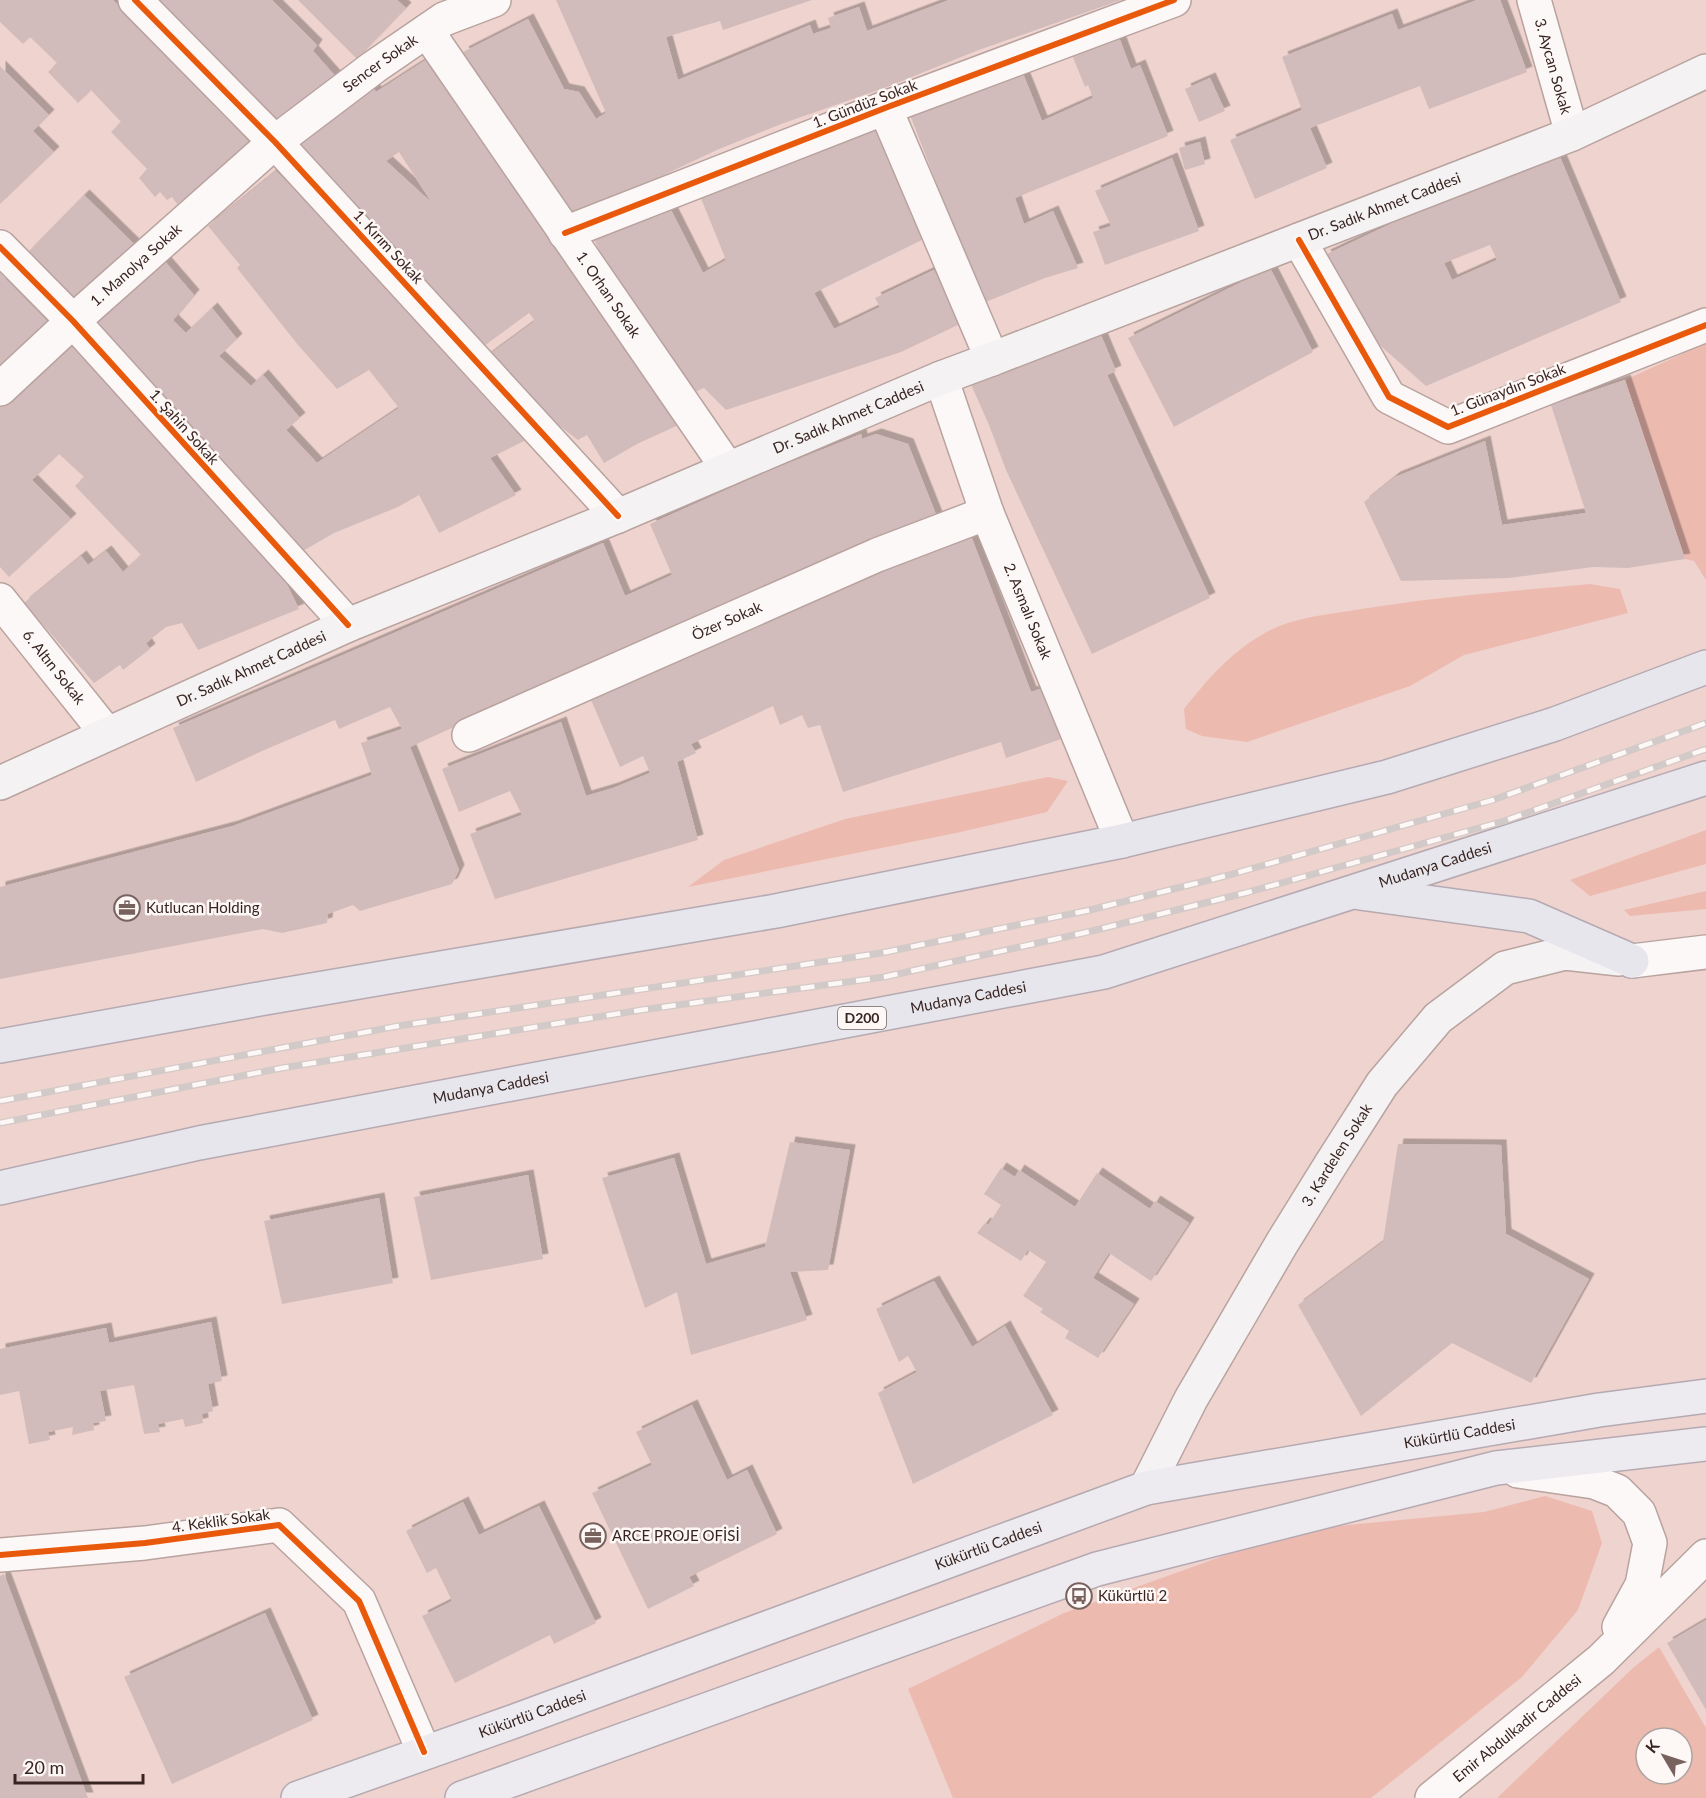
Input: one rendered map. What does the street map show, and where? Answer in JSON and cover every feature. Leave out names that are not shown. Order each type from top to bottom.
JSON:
[{"type":"highway","points":[[0,1046],[265,998],[776,911],[1122,841],[1387,777],[1555,724],[1706,667]]},
{"type":"highway","name":"Mudanya Caddesi","points":[[0,1188],[199,1143],[1104,972],[1349,891],[1706,778]]},
{"type":"highway","points":[[1349,891],[1529,916],[1632,961]]},
{"type":"main road","name":"Dr. Sadık Ahmet Caddesi","points":[[0,783],[348,625],[618,516],[941,378],[1572,134],[1706,72]]},
{"type":"main road","name":"3. Kardelen Sokak","points":[[1146,1488],[1191,1398],[1294,1223],[1382,1084],[1438,1018],[1505,968],[1565,953],[1632,961]]},
{"type":"main road","name":"Kükürtlü Caddesi","points":[[298,1798],[534,1714],[1146,1488],[1599,1410],[1706,1396]]},
{"type":"main road","points":[[462,1798],[1097,1569],[1496,1468],[1706,1444]]},
{"type":"street","name":"1. Kırım Sokak","points":[[135,0],[275,142],[618,516]]},
{"type":"street","name":"Sencer Sokak","points":[[275,142],[374,67],[433,17],[494,0]]},
{"type":"street","name":"1. Gündüz Sokak","points":[[566,233],[885,108],[1174,0]]},
{"type":"street","name":"3. Aycan Sokak","points":[[1534,0],[1572,134]]},
{"type":"street","name":"1. Orhan Sokak","points":[[433,17],[566,233],[728,469]]},
{"type":"street","name":"1. Gündüz Sokak","points":[[885,108],[992,359]]},
{"type":"street","name":"1. Manolya Sokak","points":[[0,388],[275,142]]},
{"type":"street","name":"1. Günaydın Sokak","points":[[1299,240],[1389,397],[1448,427],[1706,325]]},
{"type":"street","name":"1. Şahin Sokak","points":[[0,247],[73,321],[348,625]]},
{"type":"street","name":"2. Asmalı Sokak","points":[[941,378],[987,513],[1122,841]]},
{"type":"street","name":"Özer Sokak","points":[[469,735],[877,555],[987,513]]},
{"type":"street","name":"6. Altın Sokak","points":[[0,600],[107,734]]},
{"type":"street","points":[[1632,961],[1706,952]]},
{"type":"street","points":[[1496,1468],[1593,1482],[1617,1491],[1639,1513],[1650,1543],[1642,1585],[1601,1660]]},
{"type":"street","name":"4. Keklik Sokak","points":[[0,1555],[145,1543],[279,1525],[359,1601],[424,1752]]},
{"type":"street","name":"Emir Abdulkadir Caddesi","points":[[1432,1798],[1601,1660],[1706,1556]]},
{"type":"shaded area","points":[[1706,343],[1706,580],[1694,561],[1685,559],[1625,380]]},
{"type":"shaded area","points":[[1590,584],[1620,589],[1628,613],[1464,655],[1410,686],[1247,742],[1202,736],[1186,729],[1184,709],[1210,678],[1251,641],[1284,624],[1414,601]]},
{"type":"shaded area","points":[[1048,777],[1068,781],[1047,812],[956,833],[688,887],[724,860],[845,819]]},
{"type":"shaded area","points":[[1706,830],[1706,864],[1590,896],[1570,880]]},
{"type":"shaded area","points":[[1706,891],[1706,909],[1630,916],[1624,910]]},
{"type":"shaded area","points":[[1545,1496],[1592,1511],[1602,1543],[1578,1610],[1522,1677],[1371,1798],[953,1798],[908,1689],[1064,1613],[1296,1530],[1484,1512]]},
{"type":"shaded area","points":[[1659,1647],[1706,1728],[1706,1798],[1497,1798],[1634,1667]]},
{"type":"building","points":[[0,0],[113,0],[255,149],[177,204],[172,197],[167,200],[160,192],[155,197],[139,178],[147,169],[111,132],[121,122],[91,90],[78,103],[48,72],[57,63],[30,37],[23,44],[0,22]]},
{"type":"building","points":[[152,0],[272,0],[317,45],[313,51],[337,78],[276,135]]},
{"type":"building","points":[[298,0],[397,0],[406,8],[357,59]]},
{"type":"building","points":[[556,0],[812,0],[723,30],[720,21],[666,37],[678,80],[810,25],[813,34],[831,28],[828,18],[859,7],[867,31],[949,0],[1121,0],[976,51],[887,87],[784,123],[719,149],[634,189],[574,221],[463,52],[528,19],[564,89],[579,92],[596,119],[606,113]]},
{"type":"building","points":[[1477,0],[1500,0],[1527,72],[1429,109],[1420,86],[1310,128],[1327,168],[1255,199],[1230,140],[1302,110],[1282,57],[1392,14],[1398,30]]},
{"type":"building","points":[[1119,37],[1131,69],[1140,65],[1168,136],[1015,198],[1024,224],[1053,211],[1078,268],[1045,278],[983,303],[910,115],[1022,71],[1042,121],[1093,98],[1088,85],[1085,87],[1072,55]]},
{"type":"building","points":[[432,56],[683,423],[637,444],[604,463],[587,435],[578,440],[523,398],[486,357],[535,321],[529,313],[480,349],[291,145],[370,83],[376,92]],"holes":[[[399,152],[432,203],[386,161]]]},
{"type":"building","points":[[0,66],[49,115],[33,131],[54,152],[0,204]]},
{"type":"building","points":[[1210,78],[1225,111],[1199,122],[1185,89]]},
{"type":"building","points":[[880,121],[928,237],[814,293],[834,329],[880,307],[875,298],[934,270],[960,324],[901,352],[726,410],[704,388],[695,392],[609,271],[593,237],[666,200],[703,273],[726,260],[700,196]]},
{"type":"building","points":[[1200,142],[1205,164],[1185,170],[1179,148]]},
{"type":"building","points":[[1557,150],[1621,302],[1426,386],[1374,340],[1325,255],[1420,210]],"holes":[[[1490,245],[1497,260],[1452,280],[1444,263]]]},
{"type":"building","points":[[1172,158],[1199,231],[1105,265],[1093,232],[1111,226],[1095,191]]},
{"type":"building","points":[[276,171],[354,248],[526,440],[490,458],[516,495],[439,533],[419,495],[398,507],[334,533],[301,552],[88,320],[162,258],[194,295],[173,320],[186,333],[212,308],[237,339],[219,356],[251,386],[263,375],[300,418],[286,430],[317,463],[399,408],[369,370],[337,389],[298,345],[237,268],[240,265],[208,226]]},
{"type":"building","points":[[84,195],[137,247],[82,305],[28,252]]},
{"type":"building","points":[[1270,268],[1313,352],[1174,427],[1128,338]]},
{"type":"building","points":[[0,273],[53,327],[0,378]]},
{"type":"building","points":[[1098,328],[1116,371],[1107,375],[1210,598],[1092,654],[1006,470],[969,380]]},
{"type":"building","points":[[67,336],[270,550],[299,609],[198,650],[182,623],[166,627],[146,643],[150,649],[123,670],[120,665],[94,683],[24,603],[81,556],[88,565],[106,551],[123,572],[141,555],[75,486],[84,477],[59,454],[32,480],[71,519],[9,577],[0,567],[0,400]]},
{"type":"building","points":[[1625,380],[1685,559],[1628,568],[1593,567],[1509,578],[1401,581],[1364,502],[1395,477],[1485,441],[1502,525],[1586,513],[1551,405]]},
{"type":"building","points":[[861,434],[862,439],[876,434],[908,444],[937,517],[729,602],[410,747],[459,870],[452,884],[360,911],[353,905],[328,914],[327,923],[282,933],[263,929],[0,979],[0,887],[233,826],[372,775],[361,743],[402,729],[390,707],[339,729],[335,720],[196,782],[173,728],[603,543],[625,596],[672,575],[650,524],[764,473]]},
{"type":"building","points":[[971,536],[1031,692],[1049,686],[1067,737],[1006,758],[1001,742],[843,792],[820,725],[808,728],[802,715],[780,725],[773,706],[691,744],[696,753],[677,762],[698,840],[495,899],[470,834],[522,815],[510,791],[459,812],[442,769],[561,722],[586,796],[650,773],[643,756],[620,767],[591,700],[829,591]]},
{"type":"building","points":[[790,1142],[850,1150],[828,1270],[790,1272],[807,1320],[691,1355],[677,1292],[645,1308],[602,1178],[674,1158],[706,1264],[765,1247]]},
{"type":"building","points":[[1398,1144],[1501,1145],[1506,1234],[1589,1279],[1531,1383],[1452,1343],[1361,1416],[1298,1305],[1383,1242]]},
{"type":"building","points":[[1001,1168],[1015,1177],[1019,1170],[1075,1207],[1097,1173],[1150,1209],[1155,1201],[1189,1223],[1151,1281],[1109,1253],[1093,1278],[1134,1304],[1098,1358],[1065,1338],[1069,1331],[1040,1312],[1043,1309],[1023,1296],[1046,1262],[1028,1250],[1021,1261],[977,1233],[985,1223],[988,1225],[1001,1205],[984,1194]]},
{"type":"building","points":[[528,1175],[543,1259],[431,1280],[414,1197]]},
{"type":"building","points":[[379,1198],[393,1283],[282,1304],[264,1221]]},
{"type":"building","points":[[934,1281],[972,1347],[1005,1326],[1053,1415],[913,1484],[878,1393],[917,1372],[908,1356],[899,1362],[876,1309]]},
{"type":"building","points":[[211,1322],[222,1381],[208,1384],[213,1411],[202,1414],[203,1423],[185,1427],[183,1419],[158,1424],[160,1432],[144,1434],[134,1385],[100,1391],[106,1421],[93,1423],[94,1430],[72,1435],[73,1427],[48,1432],[50,1440],[29,1444],[19,1391],[0,1395],[0,1349],[106,1328],[109,1343]]},
{"type":"building","points":[[692,1405],[727,1480],[747,1470],[777,1534],[689,1577],[694,1586],[648,1609],[592,1493],[652,1465],[636,1432]]},
{"type":"building","points":[[463,1502],[479,1535],[539,1506],[596,1623],[554,1644],[550,1635],[455,1683],[422,1616],[452,1601],[436,1568],[427,1573],[406,1531]]},
{"type":"building","points":[[4,1574],[88,1798],[0,1798],[0,1576]]},
{"type":"building","points":[[265,1613],[313,1720],[172,1784],[124,1677]]},
{"type":"building","points":[[1706,1620],[1706,1710],[1667,1643]]},
{"type":"railway","points":[[0,1101],[398,1026],[881,953],[1090,910],[1229,875],[1493,800],[1706,723]]},
{"type":"railway","points":[[0,1123],[282,1068],[641,1010],[884,977],[1092,931],[1245,893],[1504,821],[1706,749]]},
{"type":"cycle path","points":[[135,0],[275,142],[618,516]]},
{"type":"cycle path","points":[[565,233],[885,108],[1174,0]]},
{"type":"cycle path","points":[[1299,240],[1389,397],[1448,427],[1706,325]]},
{"type":"cycle path","points":[[0,247],[73,321],[348,625]]},
{"type":"cycle path","points":[[0,1555],[145,1543],[279,1525],[359,1601],[424,1752]]},
{"type":"place","name":"Kutlucan Holding","points":[[127,908]]},
{"type":"place","name":"ARCE PROJE OFİSİ","points":[[593,1536]]},
{"type":"place","name":"Kükürtlü 2","points":[[1079,1596]]}]
